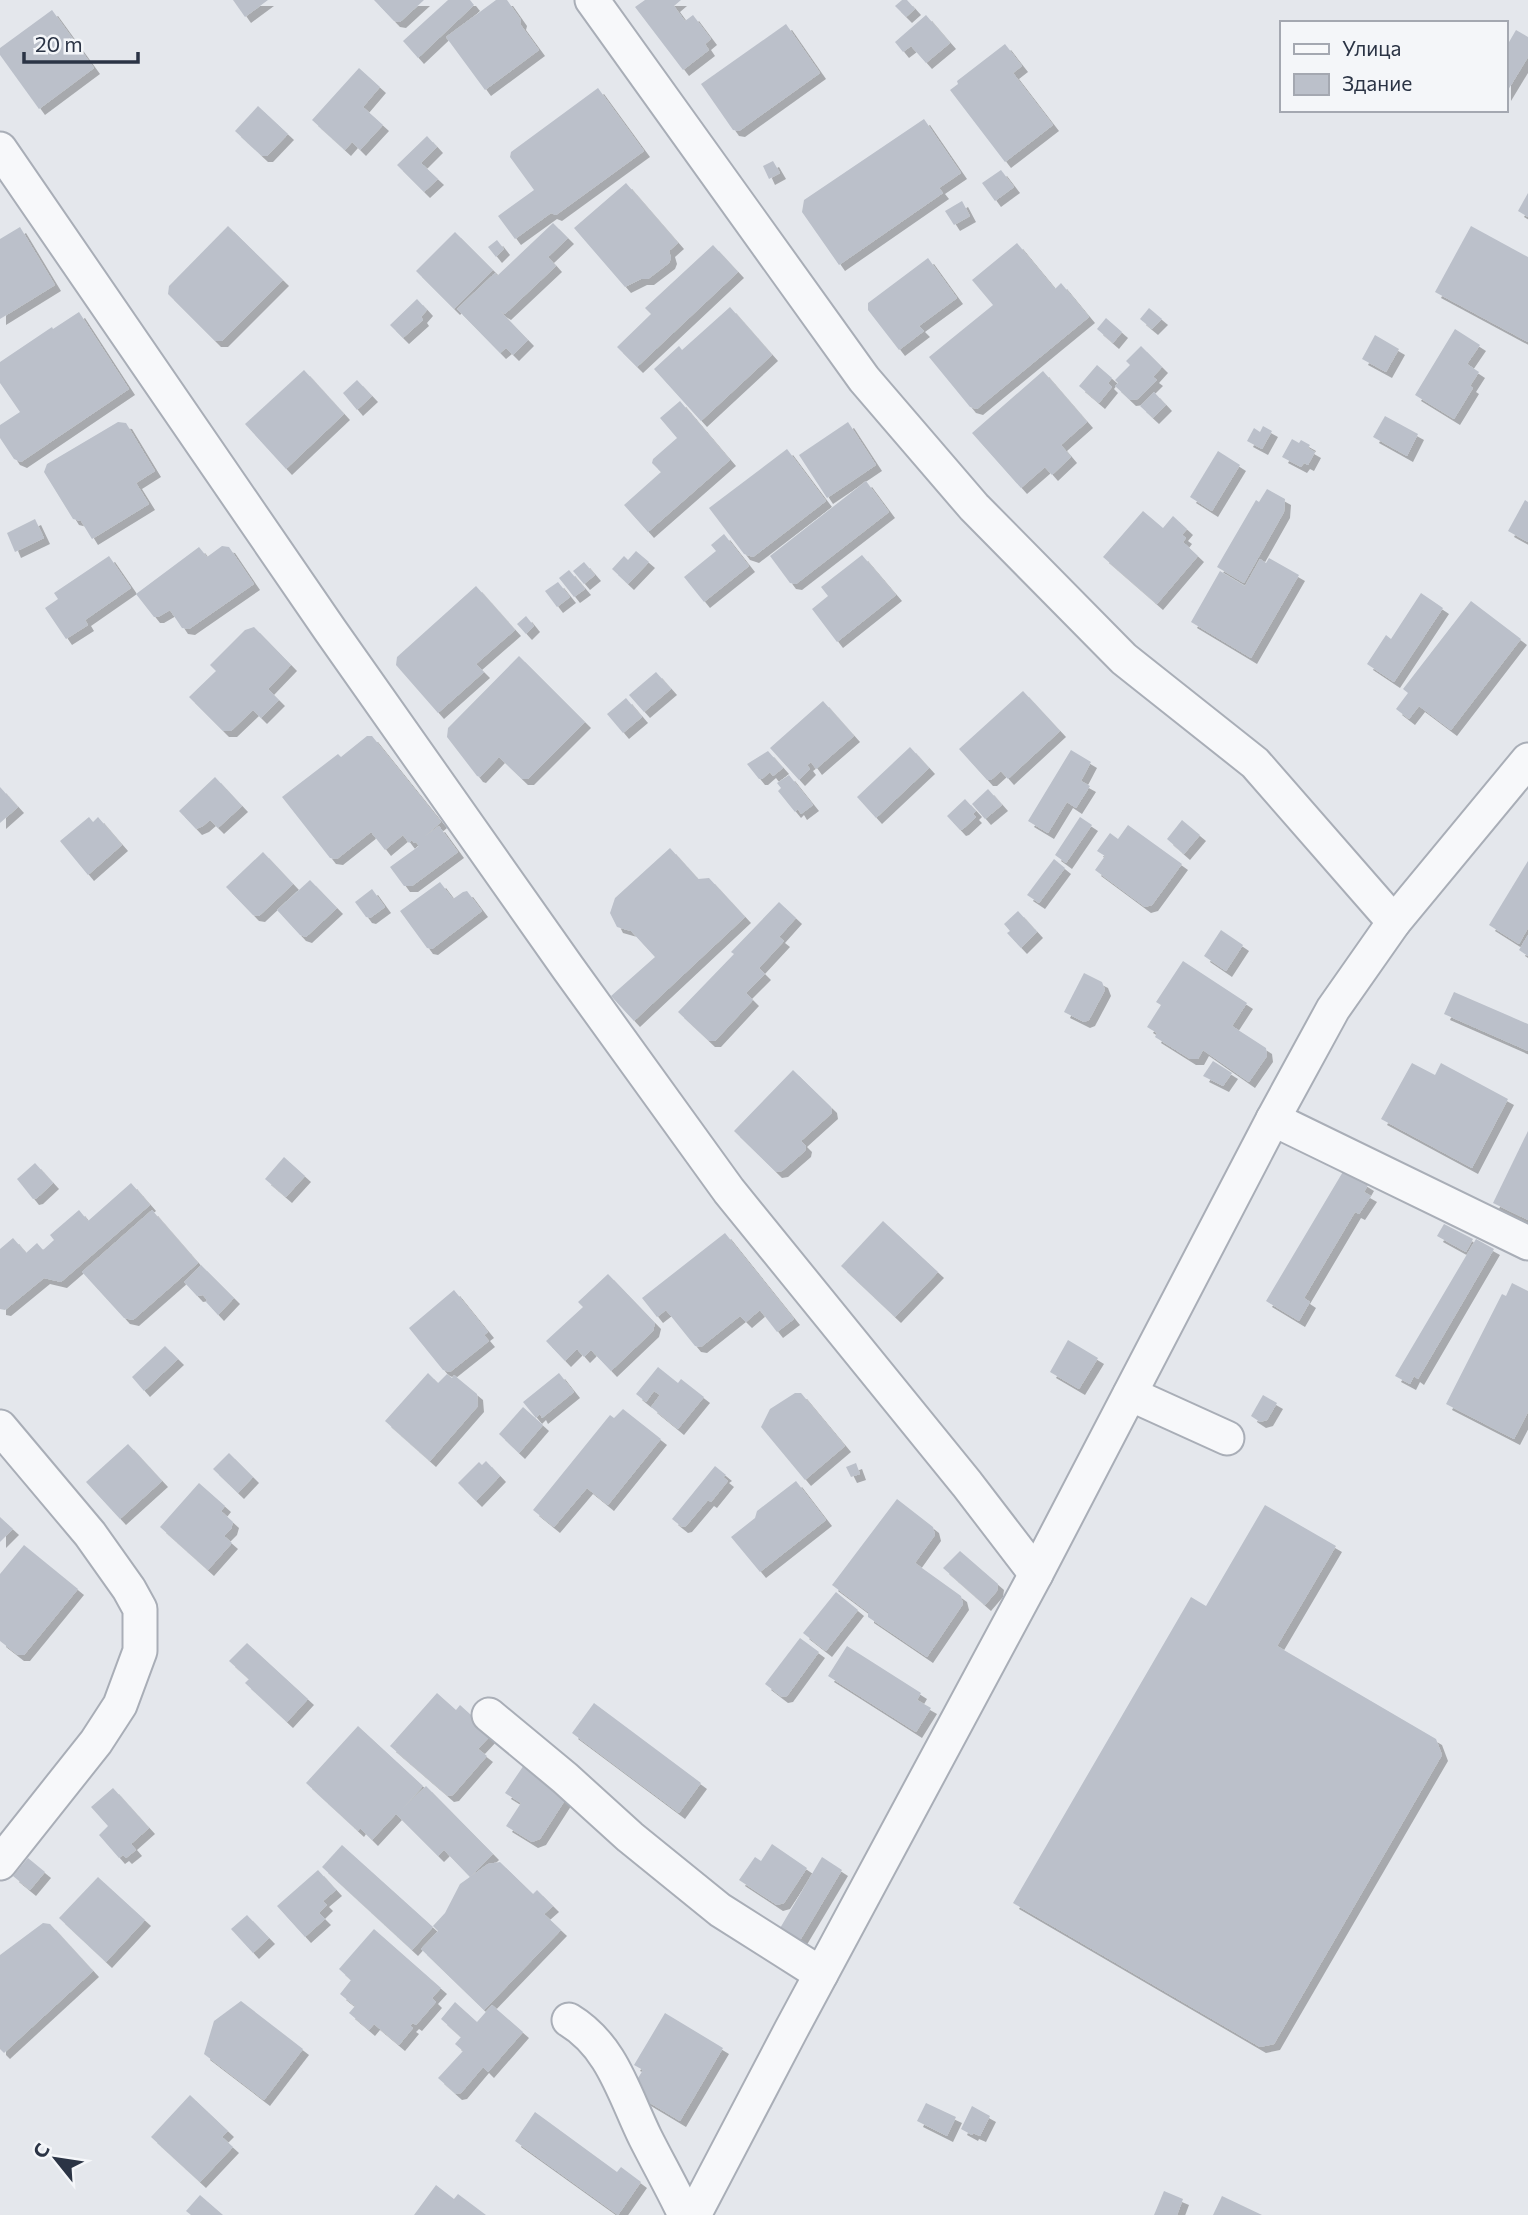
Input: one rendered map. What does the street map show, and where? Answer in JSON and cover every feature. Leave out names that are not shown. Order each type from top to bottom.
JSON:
[{"type":"street","points":[[592,0],[864,379],[974,507],[1124,659],[1255,763],[1394,922]]},
{"type":"street","points":[[0,149],[354,664],[729,1191],[1037,1574]]},
{"type":"street","points":[[694,2215],[1037,1574],[1273,1119],[1333,1009],[1394,922],[1516,799],[1528,760]]},
{"type":"street","points":[[1273,1119],[1528,1244]]},
{"type":"street","points":[[1130,1394],[1227,1438]]},
{"type":"street","points":[[0,1427],[90,1534],[129,1589],[140,1609],[140,1651],[120,1705],[96,1742],[0,1863]]},
{"type":"street","points":[[489,1715],[630,1837],[720,1910],[821,1974]]},
{"type":"street","points":[[569,2020],[597,2043],[620,2078],[645,2136],[685,2215]]},
{"type":"building","points":[[233,0],[268,0],[245,17]]},
{"type":"building","points":[[374,0],[424,0],[400,22],[394,21]]},
{"type":"building","points":[[448,0],[470,0],[474,5],[418,58],[403,41]]},
{"type":"building","points":[[496,0],[507,0],[539,50],[485,90],[446,37]]},
{"type":"building","points":[[645,0],[681,0],[674,6],[685,21],[693,15],[711,39],[705,44],[709,50],[683,70],[635,7]]},
{"type":"building","points":[[902,0],[907,0],[915,9],[906,17],[895,6]]},
{"type":"building","points":[[52,10],[94,68],[39,109],[0,55],[0,48]]},
{"type":"building","points":[[926,15],[950,43],[926,63],[911,46],[903,52],[895,42]]},
{"type":"building","points":[[786,24],[820,73],[739,131],[733,130],[701,84]]},
{"type":"building","points":[[1516,30],[1528,37],[1528,57],[1507,92],[1507,46]]},
{"type":"building","points":[[1005,44],[1022,66],[1013,73],[1053,125],[1005,162],[950,90],[958,84],[957,81]]},
{"type":"building","points":[[359,68],[380,87],[363,107],[383,125],[360,150],[352,142],[345,150],[312,120]]},
{"type":"building","points":[[598,88],[644,151],[556,215],[551,213],[515,239],[498,216],[534,190],[510,157],[511,152]]},
{"type":"building","points":[[258,106],[288,134],[267,156],[262,156],[235,131]]},
{"type":"building","points":[[924,119],[961,173],[939,188],[943,193],[839,265],[802,212],[804,200]]},
{"type":"building","points":[[427,136],[437,147],[421,163],[438,179],[424,192],[397,165]]},
{"type":"building","points":[[773,161],[780,173],[769,179],[763,166]]},
{"type":"building","points":[[1001,170],[1014,187],[995,201],[982,183]]},
{"type":"building","points":[[626,183],[678,243],[669,251],[669,263],[648,279],[641,279],[625,287],[574,228]]},
{"type":"building","points":[[1528,193],[1528,217],[1518,211]]},
{"type":"building","points":[[962,201],[970,216],[954,225],[945,211]]},
{"type":"building","points":[[553,223],[568,238],[548,257],[556,266],[505,314],[500,311],[528,340],[513,355],[506,348],[500,353],[457,309],[495,273],[497,276]]},
{"type":"building","points":[[228,226],[283,280],[222,341],[215,341],[168,294],[169,286]]},
{"type":"building","points":[[1471,226],[1528,257],[1528,342],[1435,292]]},
{"type":"building","points":[[20,227],[55,285],[0,319],[0,239]]},
{"type":"building","points":[[455,232],[493,270],[454,309],[416,271]]},
{"type":"building","points":[[497,240],[504,249],[496,257],[488,247]]},
{"type":"building","points":[[1017,243],[1055,289],[1061,283],[1089,317],[977,409],[970,407],[929,357],[993,305],[972,280]]},
{"type":"building","points":[[713,245],[738,272],[637,367],[617,347],[651,314],[645,308]]},
{"type":"building","points":[[928,258],[957,298],[919,326],[924,331],[899,350],[868,310],[868,303]]},
{"type":"building","points":[[417,299],[427,310],[421,317],[423,320],[403,338],[390,325]]},
{"type":"building","points":[[730,307],[772,355],[701,421],[654,369],[679,346],[682,350]]},
{"type":"building","points":[[1149,308],[1162,319],[1152,329],[1140,319]]},
{"type":"building","points":[[79,312],[129,389],[21,462],[14,459],[0,438],[0,425],[20,412],[0,383],[0,362]]},
{"type":"building","points":[[1106,318],[1122,332],[1113,343],[1097,329]]},
{"type":"building","points":[[1455,329],[1480,345],[1467,364],[1479,372],[1470,386],[1473,388],[1454,419],[1415,395]]},
{"type":"building","points":[[1375,335],[1399,349],[1386,372],[1362,359]]},
{"type":"building","points":[[1141,346],[1162,367],[1153,377],[1157,380],[1138,399],[1130,400],[1115,386],[1118,383],[1115,380],[1130,365],[1126,361]]},
{"type":"building","points":[[1097,365],[1112,378],[1108,383],[1112,387],[1099,403],[1079,386]]},
{"type":"building","points":[[304,370],[344,414],[286,469],[245,424]]},
{"type":"building","points":[[1043,371],[1087,422],[1061,445],[1071,457],[1052,475],[1045,467],[1021,488],[972,433]]},
{"type":"building","points":[[357,380],[372,396],[357,410],[343,393]]},
{"type":"building","points":[[1154,392],[1166,405],[1153,418],[1140,406]]},
{"type":"building","points":[[680,401],[730,460],[648,532],[624,505],[661,472],[652,463],[653,459],[677,438],[660,418]]},
{"type":"building","points":[[1385,416],[1418,434],[1407,456],[1373,437]]},
{"type":"building","points":[[118,422],[126,423],[155,471],[136,483],[149,504],[92,539],[81,521],[73,519],[44,472],[47,464]]},
{"type":"building","points":[[848,422],[876,465],[827,498],[799,455]]},
{"type":"building","points":[[1263,426],[1272,431],[1262,449],[1247,441],[1254,428],[1260,432]]},
{"type":"building","points":[[1292,439],[1310,445],[1308,448],[1315,452],[1308,465],[1304,463],[1301,467],[1282,457]]},
{"type":"building","points":[[787,449],[826,501],[753,557],[744,554],[709,508]]},
{"type":"building","points":[[1218,451],[1240,465],[1212,511],[1190,497]]},
{"type":"building","points":[[866,481],[889,512],[796,584],[790,583],[770,556]]},
{"type":"building","points":[[1267,489],[1285,499],[1284,512],[1244,583],[1217,567],[1256,500],[1259,502]]},
{"type":"building","points":[[1525,500],[1528,502],[1528,542],[1508,531]]},
{"type":"building","points":[[1143,511],[1163,528],[1173,516],[1187,529],[1182,535],[1186,538],[1183,542],[1198,556],[1157,604],[1103,557]]},
{"type":"building","points":[[35,519],[44,538],[15,552],[7,533]]},
{"type":"building","points":[[724,534],[749,566],[704,602],[684,577],[716,551],[711,545]]},
{"type":"building","points":[[222,546],[229,547],[254,584],[189,629],[182,628],[170,610],[154,617],[136,594],[199,547],[207,557]]},
{"type":"building","points":[[636,551],[649,562],[628,584],[612,569],[624,556],[628,560]]},
{"type":"building","points":[[862,555],[896,595],[837,642],[812,609],[828,596],[821,587]]},
{"type":"building","points":[[109,556],[131,588],[85,620],[88,625],[66,639],[45,608],[58,599],[54,593]]},
{"type":"building","points":[[1269,558],[1299,575],[1251,658],[1191,622],[1220,571],[1245,586],[1260,559],[1266,563]]},
{"type":"building","points":[[584,562],[595,575],[584,584],[573,571]]},
{"type":"building","points":[[569,570],[585,589],[574,597],[559,578]]},
{"type":"building","points":[[558,582],[570,597],[557,607],[545,591]]},
{"type":"building","points":[[476,586],[515,630],[476,664],[484,672],[438,713],[396,665],[397,657]]},
{"type":"building","points":[[1421,593],[1443,608],[1394,682],[1367,664],[1386,635],[1391,639]]},
{"type":"building","points":[[1471,601],[1521,639],[1451,730],[1419,706],[1409,719],[1396,709],[1408,693],[1403,689]]},
{"type":"building","points":[[526,616],[534,626],[526,634],[517,624]]},
{"type":"building","points":[[254,627],[291,665],[268,689],[279,700],[261,718],[253,710],[231,731],[223,731],[189,697],[216,671],[210,665],[245,630]]},
{"type":"building","points":[[519,656],[585,722],[528,779],[522,779],[499,757],[480,777],[477,776],[447,737],[448,728]]},
{"type":"building","points":[[656,672],[671,689],[644,712],[629,695]]},
{"type":"building","points":[[1023,691],[1060,731],[1008,779],[1001,771],[991,780],[987,780],[959,749]]},
{"type":"building","points":[[626,698],[642,717],[623,733],[607,714]]},
{"type":"building","points":[[823,701],[854,736],[816,769],[811,762],[807,765],[810,769],[799,780],[770,748]]},
{"type":"building","points":[[367,736],[372,736],[441,822],[424,837],[439,826],[458,852],[412,886],[404,886],[390,867],[419,846],[416,842],[412,840],[409,843],[403,835],[385,850],[371,832],[337,859],[330,858],[282,797],[338,754],[341,757]]},
{"type":"building","points":[[910,747],[929,768],[876,818],[857,797]]},
{"type":"building","points":[[1071,750],[1091,762],[1081,781],[1090,786],[1076,808],[1067,802],[1048,833],[1028,821]]},
{"type":"building","points":[[768,751],[783,768],[773,776],[770,772],[759,779],[747,764]]},
{"type":"building","points":[[789,775],[813,805],[801,814],[798,809],[795,812],[778,791],[781,788],[777,783]]},
{"type":"building","points":[[215,777],[242,806],[218,828],[210,820],[196,829],[179,811]]},
{"type":"building","points":[[0,787],[18,807],[0,823]]},
{"type":"building","points":[[988,789],[1002,805],[985,819],[972,804]]},
{"type":"building","points":[[965,799],[976,811],[973,814],[976,817],[960,830],[947,816]]},
{"type":"building","points":[[89,817],[93,822],[98,817],[122,845],[88,875],[60,841]]},
{"type":"building","points":[[1080,817],[1092,825],[1066,863],[1055,855]]},
{"type":"building","points":[[1182,820],[1200,835],[1184,854],[1167,839]]},
{"type":"building","points":[[1128,825],[1182,864],[1152,905],[1145,907],[1095,870],[1105,856],[1097,851],[1110,833],[1118,839]]},
{"type":"building","points":[[670,848],[698,879],[709,878],[745,917],[634,1021],[611,996],[655,957],[631,931],[617,927],[610,913],[615,898]]},
{"type":"building","points":[[263,852],[293,884],[259,916],[253,915],[226,887]]},
{"type":"building","points":[[1054,859],[1065,868],[1039,903],[1027,895]]},
{"type":"building","points":[[1528,861],[1528,928],[1519,944],[1489,925]]},
{"type":"building","points":[[310,880],[337,908],[306,937],[300,935],[277,910]]},
{"type":"building","points":[[440,882],[453,899],[467,891],[482,911],[432,949],[427,948],[400,911]]},
{"type":"building","points":[[372,889],[385,907],[370,918],[366,917],[355,902]]},
{"type":"building","points":[[779,902],[796,918],[779,937],[784,941],[759,968],[765,974],[746,993],[753,1000],[715,1041],[709,1041],[678,1012]]},
{"type":"building","points":[[1018,911],[1037,932],[1021,948],[1007,933],[1010,931],[1004,924]]},
{"type":"building","points":[[1221,930],[1243,945],[1226,971],[1204,956]]},
{"type":"building","points":[[1528,935],[1528,956],[1519,950]]},
{"type":"building","points":[[1183,961],[1247,1003],[1232,1026],[1266,1048],[1267,1056],[1249,1082],[1203,1050],[1198,1059],[1190,1059],[1155,1037],[1157,1033],[1147,1027],[1161,1005],[1156,1002]]},
{"type":"building","points":[[1084,973],[1102,982],[1105,990],[1089,1020],[1084,1022],[1064,1012]]},
{"type":"building","points":[[1454,992],[1528,1024],[1528,1051],[1444,1014]]},
{"type":"building","points":[[1213,1061],[1232,1073],[1223,1086],[1203,1076]]},
{"type":"building","points":[[1412,1063],[1435,1075],[1441,1063],[1508,1099],[1472,1168],[1381,1119]]},
{"type":"building","points":[[793,1070],[831,1107],[832,1113],[801,1141],[806,1146],[805,1151],[782,1171],[776,1172],[734,1131]]},
{"type":"building","points":[[1528,1131],[1528,1220],[1493,1203]]},
{"type":"building","points":[[284,1157],[305,1176],[286,1197],[265,1179]]},
{"type":"building","points":[[35,1163],[53,1183],[33,1199],[17,1179]]},
{"type":"building","points":[[1344,1170],[1368,1185],[1364,1192],[1371,1196],[1359,1214],[1355,1212],[1304,1298],[1310,1302],[1299,1321],[1266,1301]]},
{"type":"building","points":[[131,1183],[150,1205],[61,1282],[44,1278],[5,1310],[0,1309],[0,1249],[13,1238],[26,1253],[37,1243],[43,1250],[54,1240],[50,1235],[79,1210],[88,1221]]},
{"type":"building","points":[[152,1210],[198,1263],[133,1320],[124,1318],[82,1272]]},
{"type":"building","points":[[883,1221],[938,1272],[895,1317],[841,1266]]},
{"type":"building","points":[[1444,1224],[1473,1239],[1466,1252],[1437,1236]]},
{"type":"building","points":[[725,1233],[794,1319],[777,1332],[760,1310],[746,1322],[740,1316],[701,1347],[695,1346],[666,1310],[657,1317],[642,1298]]},
{"type":"building","points":[[1476,1239],[1494,1249],[1418,1379],[1414,1376],[1410,1384],[1395,1376]]},
{"type":"building","points":[[201,1265],[234,1298],[218,1315],[203,1295],[197,1296],[184,1282]]},
{"type":"building","points":[[608,1274],[655,1323],[653,1331],[611,1371],[591,1350],[584,1357],[577,1349],[565,1361],[546,1341],[583,1307],[578,1302]]},
{"type":"building","points":[[1512,1283],[1528,1291],[1528,1412],[1514,1439],[1446,1404],[1502,1294],[1506,1296]]},
{"type":"building","points":[[454,1290],[488,1332],[484,1335],[489,1341],[450,1372],[443,1370],[409,1328]]},
{"type":"building","points":[[1068,1340],[1098,1358],[1079,1389],[1050,1372]]},
{"type":"building","points":[[165,1346],[178,1359],[144,1391],[132,1377]]},
{"type":"building","points":[[658,1367],[678,1383],[681,1379],[704,1397],[678,1429],[651,1407],[660,1395],[654,1391],[646,1402],[636,1394]]},
{"type":"building","points":[[428,1373],[438,1383],[447,1374],[452,1378],[454,1375],[477,1394],[478,1406],[430,1461],[385,1421]]},
{"type":"building","points":[[559,1373],[574,1392],[542,1418],[540,1414],[536,1418],[523,1402]]},
{"type":"building","points":[[795,1393],[801,1393],[845,1446],[805,1480],[761,1427],[770,1409]]},
{"type":"building","points":[[1263,1395],[1277,1403],[1267,1420],[1260,1422],[1251,1416]]},
{"type":"building","points":[[523,1407],[543,1425],[519,1453],[499,1434]]},
{"type":"building","points":[[623,1409],[661,1439],[608,1505],[587,1488],[554,1527],[533,1510],[610,1415],[614,1418]]},
{"type":"building","points":[[128,1444],[162,1481],[120,1519],[86,1482]]},
{"type":"building","points":[[229,1453],[253,1477],[238,1493],[213,1469]]},
{"type":"building","points":[[486,1461],[500,1476],[476,1501],[458,1483],[479,1462],[482,1465]]},
{"type":"building","points":[[856,1463],[860,1474],[851,1477],[846,1467]]},
{"type":"building","points":[[715,1466],[726,1475],[723,1477],[728,1481],[711,1502],[708,1500],[686,1526],[682,1527],[672,1519]]},
{"type":"building","points":[[796,1481],[826,1520],[760,1572],[731,1537],[755,1518],[757,1511]]},
{"type":"building","points":[[199,1483],[225,1506],[221,1511],[233,1522],[231,1529],[224,1536],[232,1543],[208,1570],[160,1527]]},
{"type":"building","points":[[897,1499],[933,1527],[935,1535],[915,1563],[961,1596],[963,1604],[927,1657],[868,1617],[868,1612],[832,1585]]},
{"type":"building","points":[[1265,1505],[1336,1546],[1277,1646],[1436,1739],[1442,1755],[1274,2044],[1260,2047],[1013,1903],[1191,1597],[1206,1606]]},
{"type":"building","points":[[0,1517],[13,1529],[0,1542]]},
{"type":"building","points":[[24,1545],[78,1589],[24,1655],[18,1655],[0,1641],[0,1574]]},
{"type":"building","points":[[960,1551],[998,1584],[997,1591],[985,1605],[943,1568]]},
{"type":"building","points":[[836,1592],[858,1610],[826,1651],[803,1633]]},
{"type":"building","points":[[800,1638],[819,1652],[787,1696],[782,1697],[765,1684]]},
{"type":"building","points":[[247,1643],[308,1699],[287,1722],[245,1683],[249,1679],[229,1661]]},
{"type":"building","points":[[847,1646],[921,1693],[917,1700],[931,1708],[916,1732],[828,1676]]},
{"type":"building","points":[[437,1693],[456,1710],[460,1705],[492,1734],[478,1749],[487,1756],[453,1795],[448,1796],[390,1746]]},
{"type":"building","points":[[594,1703],[701,1783],[679,1813],[572,1733]]},
{"type":"building","points":[[358,1726],[423,1786],[403,1808],[426,1786],[493,1854],[470,1877],[444,1850],[438,1856],[396,1814],[372,1840],[360,1828],[358,1831],[306,1783]]},
{"type":"building","points":[[524,1765],[569,1794],[540,1839],[532,1842],[506,1826],[521,1803],[505,1793]]},
{"type":"building","points":[[113,1788],[149,1828],[131,1844],[136,1850],[126,1858],[123,1855],[119,1858],[99,1835],[108,1826],[91,1807]]},
{"type":"building","points":[[772,1844],[807,1868],[784,1903],[777,1905],[739,1880],[755,1857],[761,1861]]},
{"type":"building","points":[[342,1845],[433,1927],[412,1950],[322,1867]]},
{"type":"building","points":[[822,1857],[842,1870],[796,1947],[776,1935]]},
{"type":"building","points":[[28,1858],[45,1872],[30,1890],[13,1876]]},
{"type":"building","points":[[500,1862],[533,1894],[537,1890],[553,1906],[544,1914],[561,1930],[484,2010],[421,1949],[438,1931],[433,1926],[445,1913],[460,1884],[488,1864]]},
{"type":"building","points":[[318,1870],[336,1890],[323,1901],[327,1905],[319,1913],[325,1919],[305,1937],[277,1906]]},
{"type":"building","points":[[98,1877],[145,1920],[106,1962],[59,1918]]},
{"type":"building","points":[[247,1915],[269,1938],[253,1953],[231,1929]]},
{"type":"building","points":[[43,1923],[50,1924],[93,1971],[4,2053],[0,2049],[0,1955]]},
{"type":"building","points":[[374,1929],[441,1988],[432,1998],[436,2002],[416,2025],[413,2023],[410,2026],[413,2028],[399,2045],[374,2024],[369,2030],[349,2013],[355,2006],[340,1994],[351,1980],[339,1969]]},
{"type":"building","points":[[241,2001],[303,2049],[264,2100],[204,2054],[214,2021]]},
{"type":"building","points":[[455,2002],[477,2022],[492,2005],[523,2032],[488,2072],[483,2067],[461,2093],[456,2094],[438,2078],[463,2051],[455,2044],[461,2037],[441,2019]]},
{"type":"building","points":[[665,2013],[723,2048],[680,2121],[630,2091],[643,2070],[634,2065]]},
{"type":"building","points":[[190,2095],[228,2131],[222,2137],[233,2147],[200,2182],[151,2137]]},
{"type":"building","points":[[926,2103],[956,2117],[947,2136],[917,2121]]},
{"type":"building","points":[[972,2106],[990,2116],[980,2136],[961,2129]]},
{"type":"building","points":[[535,2112],[617,2172],[621,2167],[641,2182],[618,2215],[515,2141]]},
{"type":"building","points":[[436,2185],[454,2199],[458,2194],[486,2215],[414,2215]]},
{"type":"building","points":[[1164,2191],[1183,2199],[1177,2215],[1154,2215]]},
{"type":"building","points":[[200,2195],[223,2215],[191,2215],[186,2211]]},
{"type":"building","points":[[1222,2196],[1262,2215],[1213,2215]]}]
